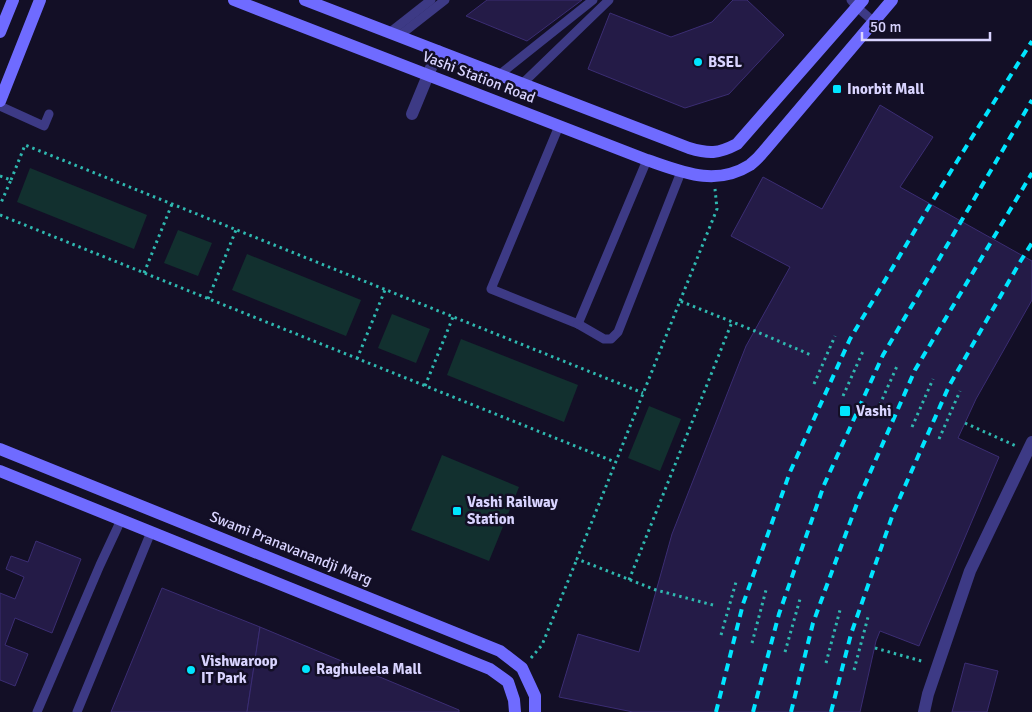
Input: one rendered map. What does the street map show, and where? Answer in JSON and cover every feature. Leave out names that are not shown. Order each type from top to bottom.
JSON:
[{"type":"main road","points":[[0,32],[13,0]]},
{"type":"main road","points":[[0,101],[40,0]]},
{"type":"main road","name":"Vashi Station Road","points":[[234,0],[647,160],[696,176],[714,177]]},
{"type":"main road","name":"Vashi Station Road","points":[[305,0],[688,148],[712,153],[726,150],[737,144],[857,2]]},
{"type":"main road","points":[[714,177],[734,173],[751,164],[764,152],[892,0]]},
{"type":"main road","name":"Swami Pranavanandji Marg","points":[[0,449],[500,651],[522,668],[535,696],[535,712]]},
{"type":"main road","points":[[0,471],[490,669],[508,682],[514,700],[515,712]]},
{"type":"main road","points":[[198,551],[206,531]]},
{"type":"main road","points":[[471,662],[479,642]]},
{"type":"street","points":[[412,114],[438,51]]},
{"type":"street","points":[[924,712],[928,694],[970,571],[1030,446]]},
{"type":"lane","points":[[394,35],[431,0]]},
{"type":"lane","points":[[394,35],[445,0]]},
{"type":"lane","points":[[499,75],[593,0]]},
{"type":"lane","points":[[522,84],[609,0]]},
{"type":"lane","points":[[857,2],[874,22]]},
{"type":"lane","points":[[0,106],[44,126],[50,114]]},
{"type":"lane","points":[[559,126],[491,289],[578,324],[604,339],[611,339],[618,332],[681,172]]},
{"type":"lane","points":[[578,324],[647,160]]},
{"type":"lane","points":[[37,712],[96,572],[121,520]]},
{"type":"lane","points":[[77,712],[151,532]]},
{"type":"path","points":[[0,206],[24,145],[643,393]]},
{"type":"path","points":[[0,176],[10,180]]},
{"type":"path","points":[[522,668],[542,645],[717,209],[714,177]]},
{"type":"path","points":[[144,273],[172,204]]},
{"type":"path","points":[[0,215],[615,462]]},
{"type":"path","points":[[208,299],[236,230]]},
{"type":"path","points":[[357,358],[385,290]]},
{"type":"path","points":[[680,301],[810,355]]},
{"type":"path","points":[[425,386],[453,317]]},
{"type":"path","points":[[629,580],[732,322]]},
{"type":"path","points":[[814,384],[835,336]]},
{"type":"path","points":[[843,396],[864,349]]},
{"type":"path","points":[[877,411],[898,364]]},
{"type":"path","points":[[912,427],[933,379]]},
{"type":"path","points":[[939,439],[960,391]]},
{"type":"path","points":[[965,423],[1030,446]]},
{"type":"path","points":[[576,559],[656,590],[713,605]]},
{"type":"path","points":[[721,635],[736,582]]},
{"type":"path","points":[[752,643],[766,590]]},
{"type":"path","points":[[785,652],[800,599]]},
{"type":"path","points":[[826,663],[840,610]]},
{"type":"path","points":[[854,670],[868,617]]},
{"type":"path","points":[[875,648],[938,665]]},
{"type":"green space","points":[[30,168],[147,215],[134,249],[17,202]]},
{"type":"green space","points":[[178,230],[212,243],[198,276],[164,263]]},
{"type":"green space","points":[[247,254],[361,300],[346,336],[232,290]]},
{"type":"green space","points":[[392,314],[430,329],[416,363],[378,348]]},
{"type":"green space","points":[[461,339],[578,385],[564,422],[447,375]]},
{"type":"green space","points":[[649,406],[681,419],[660,471],[628,458]]},
{"type":"green space","points":[[442,455],[519,487],[489,561],[411,530]]},
{"type":"building","points":[[487,0],[582,0],[527,41],[466,16]]},
{"type":"building","points":[[733,0],[747,0],[784,35],[729,94],[685,108],[588,69],[610,13],[671,37],[712,22]]},
{"type":"building","name":"Vashi","points":[[880,105],[933,137],[900,187],[1032,261],[1032,300],[976,399],[958,438],[999,457],[919,646],[880,631],[860,712],[633,712],[559,697],[578,634],[639,652],[672,534],[746,346],[790,267],[731,236],[763,177],[822,209]]},
{"type":"building","points":[[36,541],[81,559],[52,633],[15,618],[5,645],[28,654],[15,686],[0,680],[0,593],[15,599],[24,577],[6,569],[11,556],[28,562]]},
{"type":"building","name":"Vishwaroop IT Park","points":[[162,588],[260,627],[247,712],[111,712]]},
{"type":"building","name":"Raghuleela Mall","points":[[260,627],[459,710],[459,712],[247,712]]},
{"type":"building","points":[[965,663],[998,671],[987,712],[952,712]]},
{"type":"railway","points":[[716,712],[743,604],[790,472],[850,339],[933,200],[1032,41]]},
{"type":"railway","points":[[753,712],[779,614],[824,485],[883,355],[1032,100]]},
{"type":"railway","points":[[791,712],[813,623],[859,498],[915,370],[1032,173]]},
{"type":"railway","points":[[831,712],[851,634],[894,511],[949,386],[1032,243]]},
{"type":"place","name":"BSEL","points":[[698,62]]},
{"type":"place","name":"Inorbit Mall","points":[[837,89]]},
{"type":"place","name":"Vashi","points":[[845,411]]},
{"type":"place","name":"Vashi Railway Station","points":[[457,511]]},
{"type":"place","name":"Raghuleela Mall","points":[[306,669]]},
{"type":"place","name":"Vishwaroop IT Park","points":[[191,670]]}]
